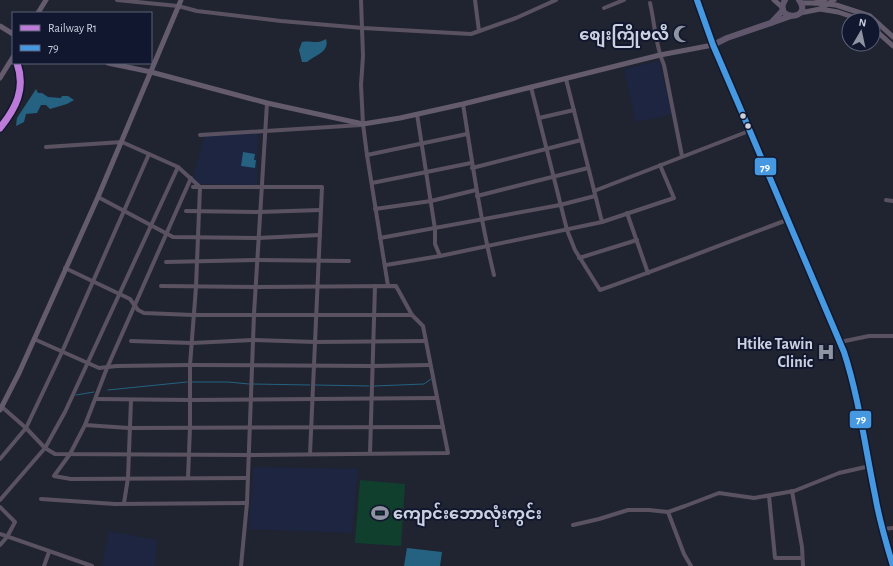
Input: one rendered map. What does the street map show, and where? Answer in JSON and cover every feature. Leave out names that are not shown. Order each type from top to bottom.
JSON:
[{"type":"highway","points":[[770,24],[783,9],[785,0]]},
{"type":"highway","points":[[801,1],[802,8],[800,13],[796,16],[791,16],[727,38],[713,45],[849,366],[870,466],[874,495],[893,566]]},
{"type":"highway","points":[[783,9],[787,15],[791,16]]},
{"type":"main road","points":[[39,12],[46,0]]},
{"type":"main road","points":[[1,408],[98,197],[181,0]]},
{"type":"main road","points":[[113,64],[151,72],[267,103],[363,124],[462,104],[660,55],[713,45],[696,0]]},
{"type":"main road","points":[[774,0],[783,9]]},
{"type":"main road","points":[[801,1],[815,3],[834,0]]},
{"type":"main road","points":[[843,0],[846,8],[845,12]]},
{"type":"main road","points":[[826,2],[870,16],[893,37]]},
{"type":"main road","points":[[820,9],[826,2]]},
{"type":"main road","points":[[800,13],[820,9],[841,13]]},
{"type":"main road","points":[[0,26],[12,33]]},
{"type":"main road","points":[[881,35],[893,46]]},
{"type":"main road","points":[[0,78],[12,59]]},
{"type":"street","points":[[117,0],[178,6],[197,11],[363,28],[471,34],[516,18],[550,1],[556,0]]},
{"type":"street","points":[[361,0],[363,28],[361,84],[363,124],[375,209],[386,265],[388,286]]},
{"type":"street","points":[[475,0],[479,31]]},
{"type":"street","points":[[604,8],[624,0]]},
{"type":"street","points":[[650,3],[660,55],[664,64],[682,156]]},
{"type":"street","points":[[566,79],[602,222]]},
{"type":"street","points":[[531,87],[567,230],[579,258],[600,290],[787,220]]},
{"type":"street","points":[[241,566],[247,503],[250,383],[259,212],[267,103]]},
{"type":"street","points":[[462,104],[477,196],[494,275]]},
{"type":"street","points":[[539,118],[574,110]]},
{"type":"street","points":[[417,114],[435,229],[435,244],[440,256]]},
{"type":"street","points":[[200,135],[363,124]]},
{"type":"street","points":[[380,238],[560,205],[595,193],[682,156],[750,131]]},
{"type":"street","points":[[367,155],[467,134]]},
{"type":"street","points":[[472,168],[581,140]]},
{"type":"street","points":[[46,147],[122,142],[178,167],[200,187],[196,287],[190,365],[188,478]]},
{"type":"street","points":[[0,459],[26,428],[62,352],[149,154]]},
{"type":"street","points":[[372,183],[471,163]]},
{"type":"street","points":[[386,265],[487,247],[602,222],[674,198],[660,165]]},
{"type":"street","points":[[0,500],[45,448],[65,412],[178,167]]},
{"type":"street","points":[[477,196],[588,168]]},
{"type":"street","points":[[191,178],[107,368],[85,425],[70,454],[54,475],[55,477],[71,479],[248,478]]},
{"type":"street","points":[[193,187],[322,186],[310,454]]},
{"type":"street","points":[[375,209],[431,201],[476,190]]},
{"type":"street","points":[[98,197],[173,238],[258,238],[320,235]]},
{"type":"street","points":[[886,200],[893,200]]},
{"type":"street","points":[[186,211],[259,212],[321,210]]},
{"type":"street","points":[[627,213],[648,273]]},
{"type":"street","points":[[579,258],[636,240]]},
{"type":"street","points":[[166,262],[257,260],[349,262]]},
{"type":"street","points":[[65,268],[130,299],[138,310],[144,312],[193,315],[412,314]]},
{"type":"street","points":[[370,453],[374,314],[378,286],[388,279]]},
{"type":"street","points":[[1,408],[26,428],[45,448],[55,454],[249,455],[448,453],[422,326],[412,314],[396,286],[161,286]]},
{"type":"street","points":[[840,342],[869,336],[893,336]]},
{"type":"street","points":[[34,339],[99,368],[117,366],[190,365],[430,365]]},
{"type":"street","points":[[131,341],[192,343],[253,340],[315,342],[426,341]]},
{"type":"street","points":[[96,399],[190,400],[436,398]]},
{"type":"street","points":[[124,503],[128,478],[131,400]]},
{"type":"street","points":[[85,425],[129,428],[443,427]]},
{"type":"street","points":[[573,525],[628,510],[668,512],[719,492],[754,498],[769,496],[792,491],[838,473],[870,466]]},
{"type":"street","points":[[792,491],[802,546],[803,566]]},
{"type":"street","points":[[769,496],[775,558],[802,558]]},
{"type":"street","points":[[41,499],[124,503],[247,503]]},
{"type":"street","points":[[0,507],[15,522],[7,537],[0,544]]},
{"type":"street","points":[[668,512],[684,554],[691,566]]},
{"type":"street","points":[[883,529],[893,528]]},
{"type":"street","points":[[0,534],[92,566]]},
{"type":"street","points":[[44,566],[49,552]]},
{"type":"shaded area","points":[[326,39],[326,47],[321,53],[307,62],[302,62],[299,50],[302,42],[319,42]]},
{"type":"shaded area","points":[[659,61],[672,114],[636,122],[624,69]]},
{"type":"shaded area","points":[[36,89],[38,93],[42,93],[48,97],[61,98],[62,96],[68,96],[74,100],[67,104],[50,109],[46,105],[41,105],[37,113],[26,114],[24,122],[16,126],[17,118]]},
{"type":"shaded area","points":[[258,133],[257,185],[191,184],[205,135]]},
{"type":"shaded area","points":[[243,152],[255,154],[255,168],[241,166]]},
{"type":"shaded area","points":[[253,467],[358,469],[352,533],[249,529]]},
{"type":"shaded area","points":[[109,531],[157,540],[155,566],[102,565]]},
{"type":"shaded area","points":[[407,548],[442,552],[440,566],[404,566]]},
{"type":"green space","name":"ကျောင်းဘောလုံးကွင်း","points":[[360,480],[405,484],[401,546],[355,543]]},
{"type":"waterway","points":[[374,386],[424,384],[431,379]]},
{"type":"waterway","points":[[108,390],[187,382]]},
{"type":"waterway","points":[[192,382],[228,382],[249,384]]},
{"type":"waterway","points":[[252,384],[310,385]]},
{"type":"waterway","points":[[315,385],[369,386]]},
{"type":"waterway","points":[[76,395],[94,392]]},
{"type":"rail line","name":"R1","points":[[0,128],[11,113],[18,98],[20,90],[20,72],[17,64]]},
{"type":"transit line","name":"79","points":[[697,0],[713,45],[844,352],[858,405],[885,540],[893,566]]},
{"type":"place","name":"စျေးကြိုဗလီ","points":[[682,34]]},
{"type":"place","name":"Htike Tawin Clinic","points":[[826,352]]},
{"type":"place","name":"ကျောင်းဘောလုံးကွင်း","points":[[380,513]]}]
